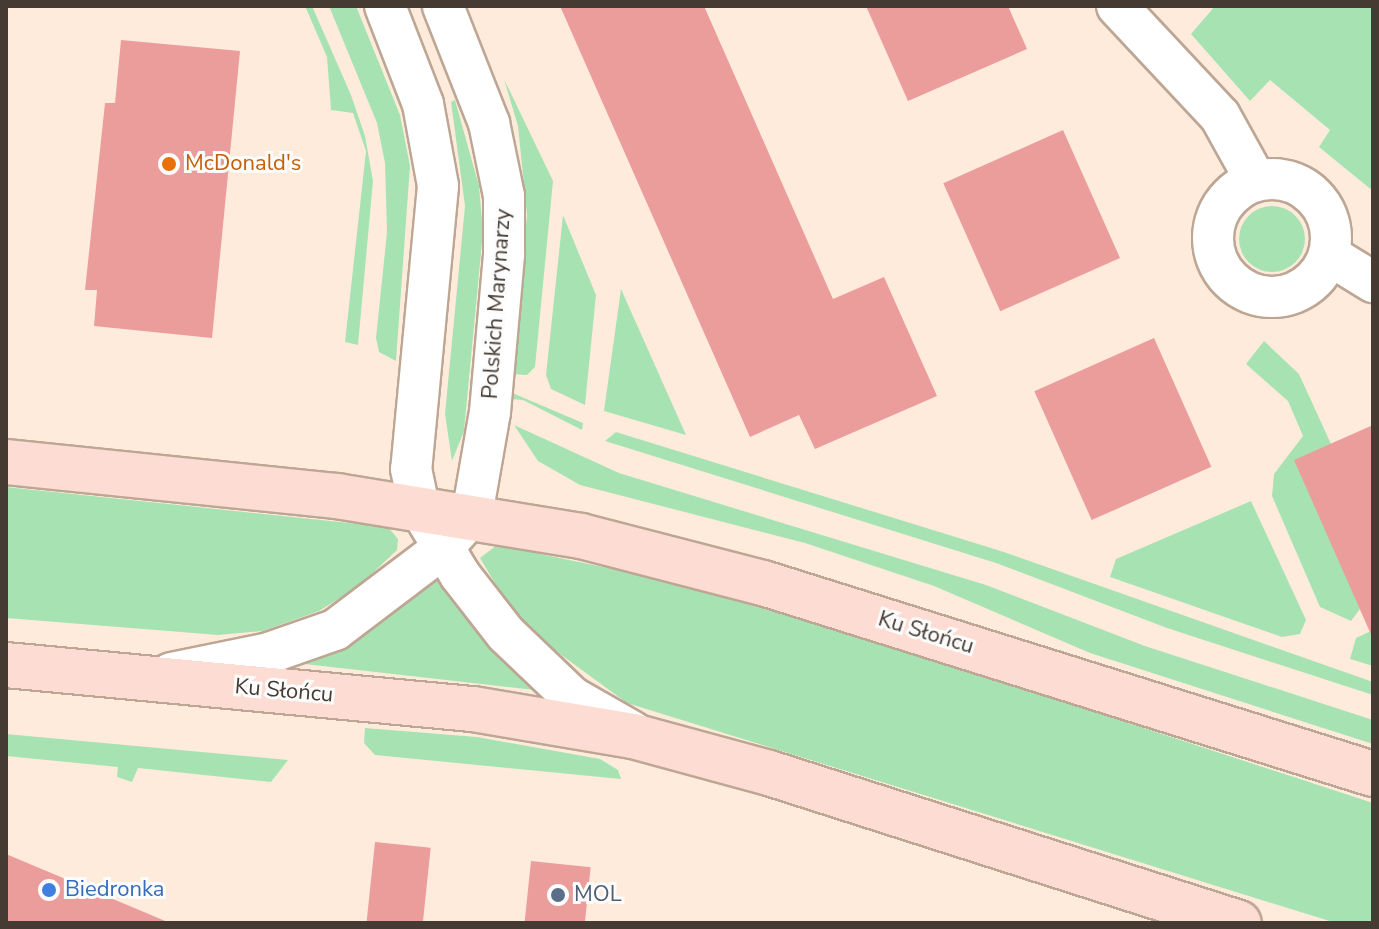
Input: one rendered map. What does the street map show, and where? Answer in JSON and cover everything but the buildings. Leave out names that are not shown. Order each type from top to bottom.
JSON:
[{"type":"main road","name":"Ku Słońcu","points":[[6,462],[419,507],[581,536],[748,578],[1373,774]]},
{"type":"main road","name":"Ku Słońcu","points":[[6,665],[473,709],[672,745],[1239,923]]},
{"type":"street","points":[[385,6],[423,104],[438,186],[411,469],[419,507]]},
{"type":"street","name":"Polskich Marynarzy","points":[[443,6],[489,123],[504,196],[504,254],[490,412],[472,515]]},
{"type":"street","points":[[1117,6],[1220,116],[1256,181]]},
{"type":"street","points":[[1286,180],[1312,194],[1328,219],[1329,255],[1314,280],[1288,295],[1259,296],[1232,281],[1214,250],[1215,220],[1231,195],[1256,181],[1286,180]]},
{"type":"street","points":[[1329,255],[1373,282]]},
{"type":"street","name":"Ku Słońcu","points":[[419,507],[442,549],[487,613],[550,677],[606,720],[672,745]]},
{"type":"street","name":"Ku Słońcu","points":[[131,677],[236,661],[335,630],[442,549],[472,515]]},
{"type":"green space","points":[[305,6],[312,6],[351,95],[365,136],[373,181],[358,345],[345,342],[366,151],[353,113],[331,110],[327,57]]},
{"type":"green space","points":[[329,6],[356,6],[400,115],[410,166],[396,361],[379,352],[376,338],[387,232],[385,163],[377,123]]},
{"type":"green space","points":[[1215,6],[1373,6],[1373,191],[1319,147],[1330,130],[1270,80],[1250,101],[1191,34]]},
{"type":"green space","points":[[504,79],[553,181],[535,367],[527,375],[511,374],[527,215],[518,126]]},
{"type":"green space","points":[[455,100],[479,186],[483,232],[464,431],[452,461],[445,414],[465,206],[451,102]]},
{"type":"green space","points":[[1265,206],[1279,206],[1291,211],[1300,220],[1305,239],[1303,252],[1296,263],[1279,272],[1265,272],[1253,267],[1244,258],[1239,246],[1239,232],[1244,220],[1253,211]]},
{"type":"green space","points":[[563,215],[596,295],[585,405],[551,389],[546,375]]},
{"type":"green space","points":[[621,289],[686,435],[604,411]]},
{"type":"green space","points":[[1264,341],[1299,374],[1331,444],[1360,609],[1351,621],[1320,607],[1272,496],[1274,474],[1303,436],[1288,401],[1246,364]]},
{"type":"green space","points":[[510,392],[583,423],[582,430],[523,400],[510,399]]},
{"type":"green space","points":[[514,425],[619,473],[986,585],[1145,646],[1373,720],[1373,744],[1090,653],[934,586],[805,543],[580,485],[538,461]]},
{"type":"green space","points":[[616,432],[1004,552],[1373,682],[1373,695],[1167,628],[996,563],[605,441]]},
{"type":"green space","points":[[6,487],[388,527],[398,539],[397,550],[359,586],[319,611],[263,631],[218,635],[6,618]]},
{"type":"green space","points":[[1251,501],[1306,620],[1300,634],[1282,637],[1110,577],[1116,559]]},
{"type":"green space","points":[[497,545],[675,582],[963,669],[1373,803],[1373,923],[1336,923],[627,703],[545,643],[508,605],[480,558]]},
{"type":"green space","points":[[437,571],[491,648],[535,690],[296,663]]},
{"type":"green space","points":[[1373,630],[1373,666],[1350,659],[1356,638]]},
{"type":"green space","points":[[365,728],[477,737],[600,759],[618,770],[621,779],[375,755],[364,743]]},
{"type":"green space","points":[[6,734],[288,760],[271,782],[138,768],[132,782],[117,777],[118,767],[6,756]]},
{"type":"place","name":"McDonald's","points":[[169,164]]},
{"type":"place","name":"Biedronka","points":[[49,890]]},
{"type":"place","name":"MOL","points":[[558,895]]}]
